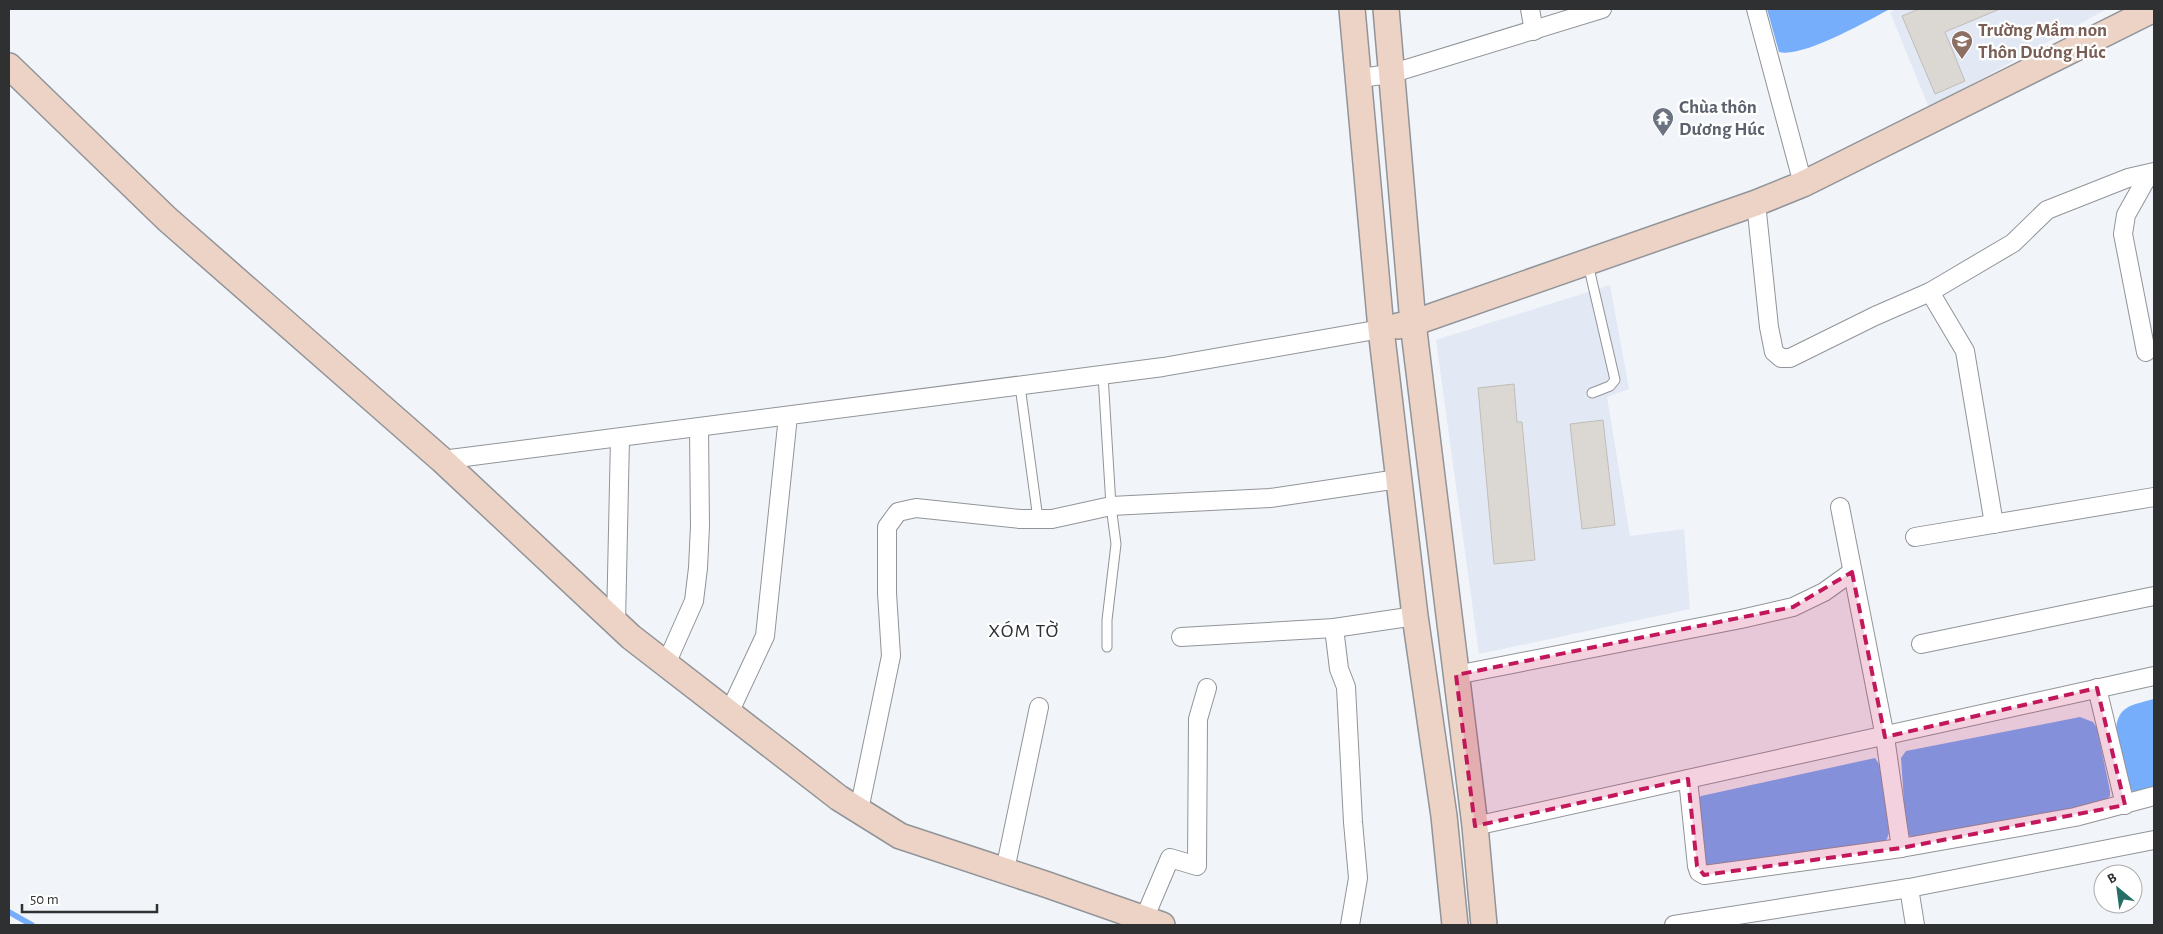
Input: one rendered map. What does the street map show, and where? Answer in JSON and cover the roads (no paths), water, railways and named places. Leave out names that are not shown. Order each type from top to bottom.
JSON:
[{"type":"street","points":[[1352,9],[1360,78],[1381,329],[1415,616],[1444,816],[1455,925]]},
{"type":"street","points":[[1386,9],[1390,74],[1413,323],[1475,826],[1484,925]]},
{"type":"street","points":[[1530,9],[1534,32]]},
{"type":"street","points":[[1360,78],[1390,74],[1534,32],[1602,9]]},
{"type":"street","points":[[1756,9],[1803,184]]},
{"type":"street","points":[[442,460],[1164,367],[1413,323],[1756,203],[1803,184],[2154,9]]},
{"type":"street","points":[[9,66],[166,219],[442,460],[616,623],[839,798],[900,836],[1005,870],[1153,922],[1170,858],[1197,866],[1198,719],[1207,688]]},
{"type":"street","points":[[1756,203],[1769,327],[1774,352],[1781,358],[1790,358],[1875,316],[1930,292],[2013,243],[2047,210],[2128,178],[2152,173]]},
{"type":"street","points":[[2146,352],[2123,234],[2126,215],[2152,173]]},
{"type":"street","points":[[1930,292],[1965,351],[1994,524]]},
{"type":"street","points":[[729,713],[765,636],[788,416]]},
{"type":"street","points":[[666,664],[694,601],[698,568],[699,428]]},
{"type":"street","points":[[616,623],[620,438]]},
{"type":"street","points":[[859,810],[891,656],[887,593],[887,527],[898,512],[916,508],[955,514],[1052,519],[1111,506],[1270,498],[1398,479]]},
{"type":"street","points":[[1915,538],[2154,496]]},
{"type":"street","points":[[1840,508],[1885,736],[1901,848]]},
{"type":"street","points":[[1456,675],[1793,607],[1824,592],[1852,572]]},
{"type":"street","points":[[1921,644],[2154,596]]},
{"type":"street","points":[[1181,638],[1334,628],[1415,616]]},
{"type":"street","points":[[1334,628],[1339,670],[1346,687],[1358,878],[1350,925]]},
{"type":"street","points":[[1475,826],[2154,676]]},
{"type":"street","points":[[2097,688],[2124,805]]},
{"type":"street","points":[[1005,870],[1039,707]]},
{"type":"street","points":[[1688,779],[1697,866],[1704,875],[1901,848],[2076,817],[2154,796]]},
{"type":"street","points":[[1674,925],[1909,888],[2154,840]]},
{"type":"street","points":[[1909,888],[1915,925]]},
{"type":"lane","points":[[1587,261],[1615,380],[1610,386],[1592,393]]},
{"type":"lane","points":[[1103,375],[1111,506],[1116,544],[1107,620],[1107,647]]},
{"type":"lane","points":[[1020,386],[1038,519]]},
{"type":"water","points":[[1767,9],[1890,9],[1819,44],[1803,50],[1779,52]]},
{"type":"water","points":[[2154,699],[2154,792],[2136,793],[2128,785],[2116,731],[2117,722],[2123,711],[2133,705]]},
{"type":"water","points":[[2080,717],[2093,722],[2097,728],[2110,791],[2110,796],[2102,804],[1911,838],[1906,830],[1901,758],[1906,751]]},
{"type":"water","points":[[1875,758],[1881,767],[1889,833],[1885,844],[1706,866],[1704,862],[1698,799],[1701,796]]},
{"type":"waterway","points":[[9,912],[32,925]]},
{"type":"place","name":"Trường Mầm non Thôn Dương Húc","points":[[1962,60]]},
{"type":"place","name":"Chùa thôn Dương Húc","points":[[1663,137]]},
{"type":"district","name":"XÓM TỜ","points":[[1024,631]]}]
